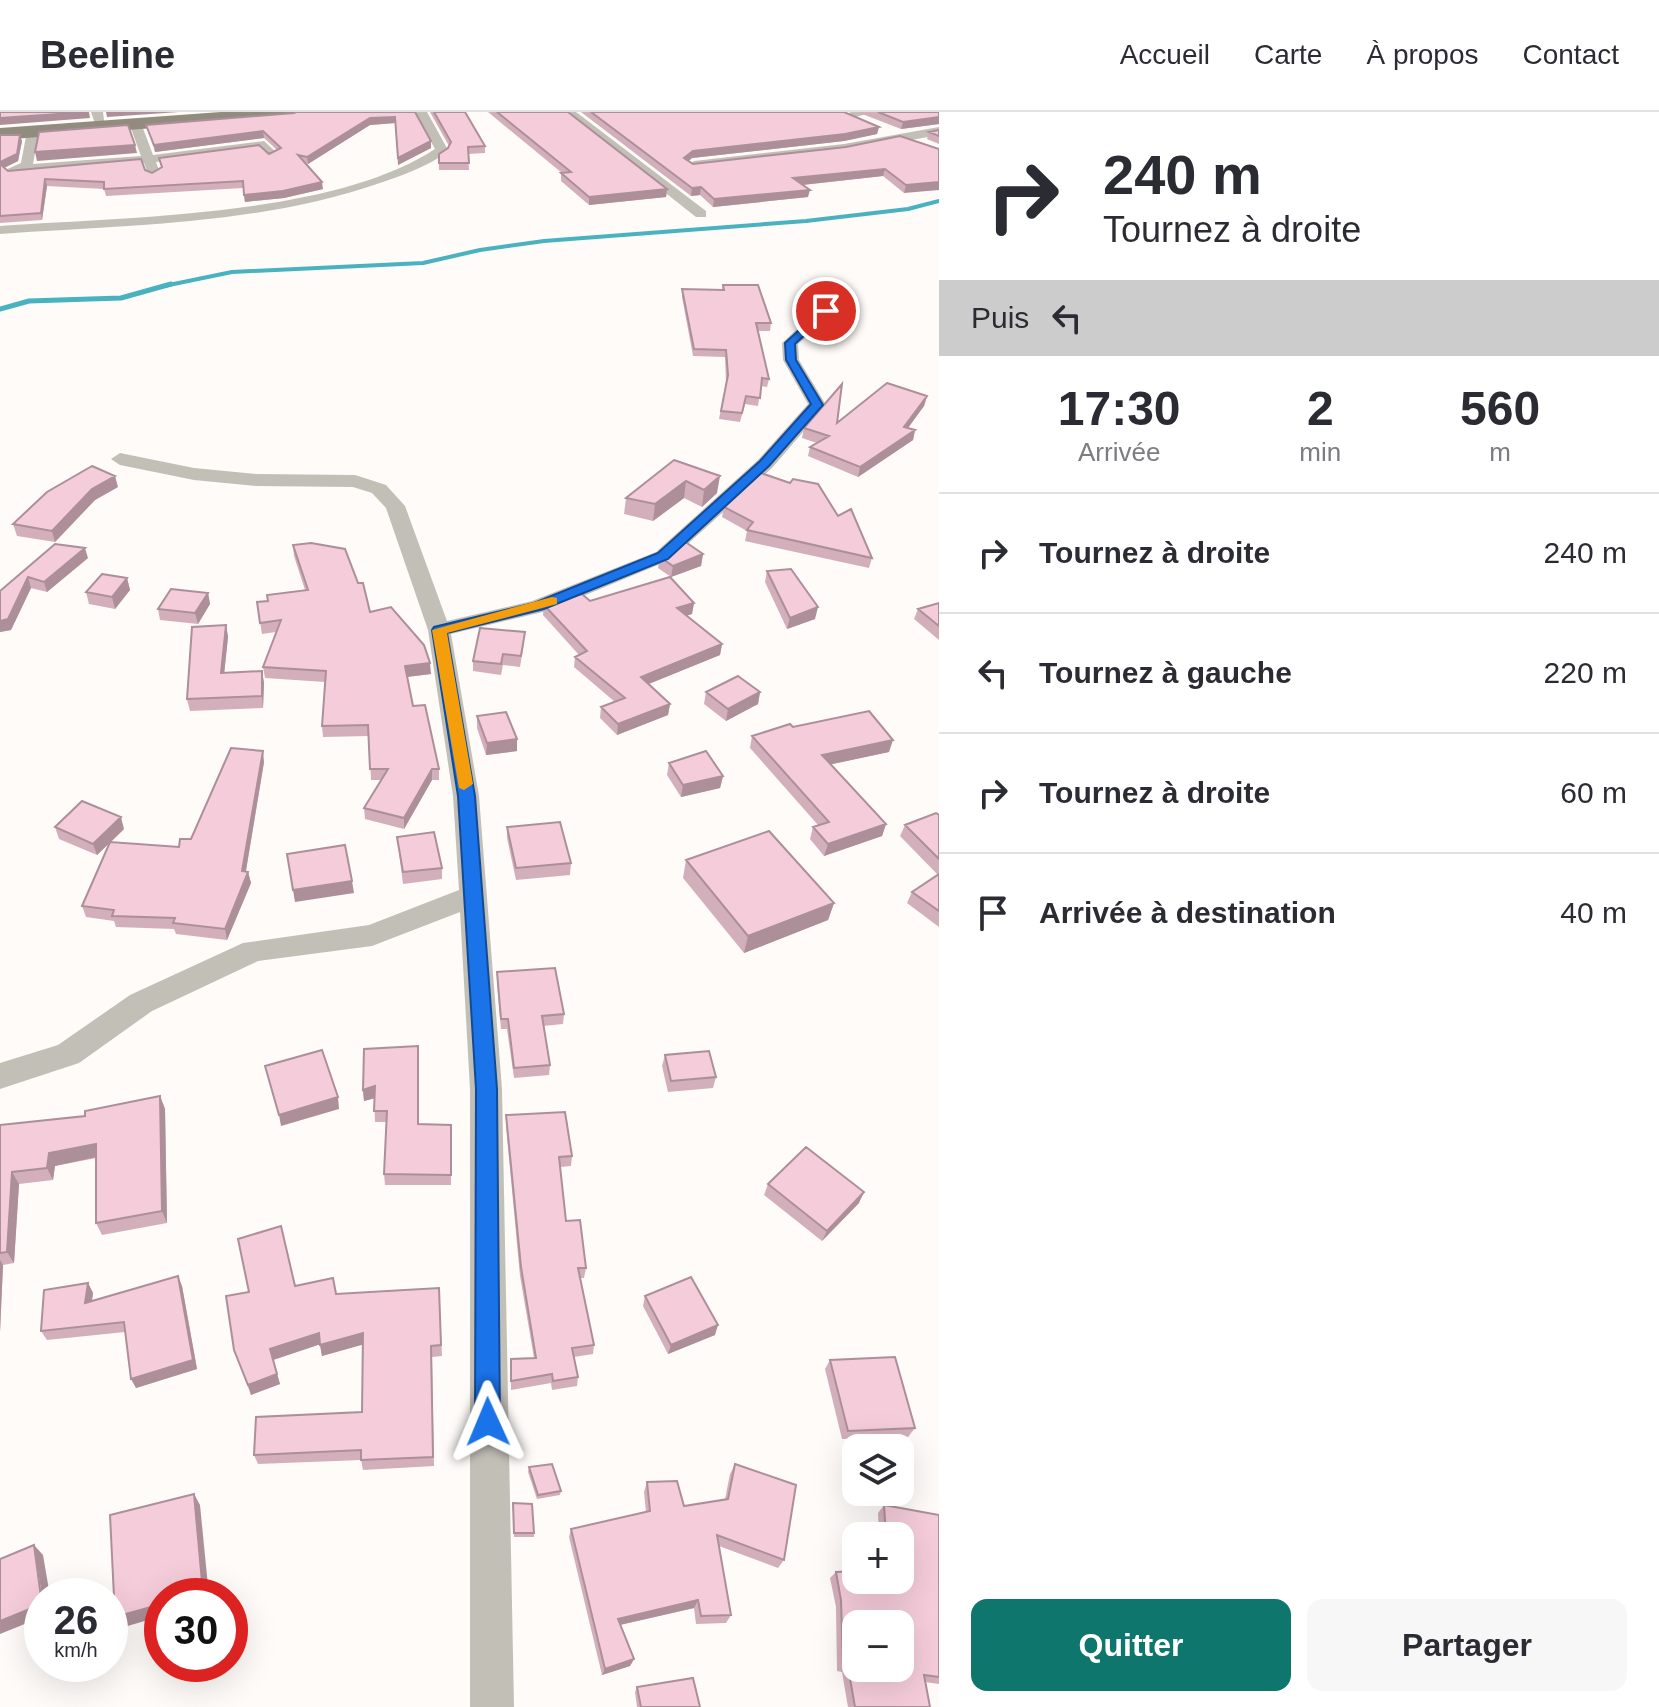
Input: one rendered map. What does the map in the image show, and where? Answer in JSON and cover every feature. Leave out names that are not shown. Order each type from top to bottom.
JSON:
[{"type":"main road","points":[[0,134],[99,119],[135,123],[294,112]]},
{"type":"street","points":[[0,230],[232,211],[372,183],[433,158],[442,150],[421,112]]},
{"type":"street","points":[[569,112],[701,214]]},
{"type":"street","points":[[844,114],[868,112]]},
{"type":"street","points":[[844,114],[926,146]]},
{"type":"street","points":[[135,123],[154,173]]},
{"type":"street","points":[[18,169],[27,165],[33,131]]},
{"type":"street","points":[[692,165],[844,148],[939,131]]},
{"type":"street","points":[[0,172],[264,145],[273,155]]},
{"type":"street","points":[[439,630],[539,606],[663,556],[765,464],[817,405],[791,360],[790,343],[826,311]]},
{"type":"street","points":[[120,459],[194,474],[256,480],[355,481],[379,489],[395,506],[439,630],[466,796],[486,1089],[492,1707]]},
{"type":"street","points":[[0,1076],[68,1054],[141,1003],[253,951],[372,935],[471,896]]},
{"type":"building","points":[[0,112],[88,112],[0,118]]},
{"type":"building","points":[[296,112],[415,112],[431,141],[398,158],[395,117],[370,118],[307,157],[298,155],[322,182],[283,191],[244,195],[243,181],[104,189],[104,182],[45,179],[41,213],[0,216],[0,164],[8,171],[141,159],[145,170],[152,173],[162,167],[159,158],[259,145],[269,154],[281,148],[263,131],[154,145],[146,125]]},
{"type":"building","points":[[434,112],[465,112],[485,146],[468,147],[469,163],[439,163],[439,154],[451,142]]},
{"type":"building","points":[[497,112],[568,112],[667,189],[589,197],[561,173],[571,172]]},
{"type":"building","points":[[591,112],[844,112],[879,127],[845,134],[693,151],[684,158],[693,164],[846,147],[900,136],[939,149],[939,182],[906,185],[885,169],[793,178],[810,190],[714,199],[701,187],[692,188]]},
{"type":"building","points":[[878,112],[939,112],[939,117],[903,122]]},
{"type":"building","points":[[128,125],[135,145],[35,152],[39,132]]},
{"type":"building","points":[[0,135],[20,135],[17,154],[0,162]]},
{"type":"building","points":[[723,285],[758,285],[771,323],[756,323],[769,379],[762,378],[760,398],[746,396],[742,413],[721,411],[728,375],[726,350],[694,349],[682,289],[724,290]]},
{"type":"building","points":[[887,383],[927,396],[904,427],[915,430],[860,467],[810,447],[829,436],[804,428],[842,384],[837,423]]},
{"type":"building","points":[[674,460],[720,476],[704,490],[686,481],[655,504],[626,498]]},
{"type":"building","points":[[92,466],[115,476],[92,489],[52,531],[13,524],[47,492]]},
{"type":"building","points":[[761,473],[790,483],[793,479],[818,484],[838,516],[851,509],[872,558],[747,530],[753,522],[724,507]]},
{"type":"building","points":[[684,541],[703,554],[673,566],[660,557],[673,551]]},
{"type":"building","points":[[311,543],[345,549],[358,583],[363,583],[370,612],[391,607],[424,645],[430,663],[405,666],[413,706],[425,705],[439,769],[432,769],[404,818],[364,808],[388,769],[370,769],[368,725],[322,726],[326,671],[263,667],[281,620],[260,623],[257,602],[268,601],[267,595],[308,590],[293,545]]},
{"type":"building","points":[[55,544],[85,548],[44,582],[28,577],[8,619],[0,621],[0,591]]},
{"type":"building","points":[[791,569],[818,607],[790,618],[767,571]]},
{"type":"building","points":[[102,574],[127,578],[112,597],[86,592]]},
{"type":"building","points":[[670,577],[694,603],[677,608],[722,644],[641,677],[670,704],[618,724],[601,707],[625,698],[575,657],[587,651],[544,605],[582,594],[590,601]]},
{"type":"building","points":[[171,589],[208,593],[195,613],[158,609]]},
{"type":"building","points":[[939,603],[939,626],[918,609]]},
{"type":"building","points":[[226,625],[221,673],[262,671],[262,696],[187,699],[192,627]]},
{"type":"building","points":[[480,628],[525,632],[521,656],[503,654],[501,664],[473,661]]},
{"type":"building","points":[[738,676],[760,692],[728,709],[706,692]]},
{"type":"building","points":[[869,711],[893,740],[822,755],[886,824],[828,844],[813,827],[829,822],[752,736],[790,724],[793,727]]},
{"type":"building","points":[[506,712],[517,739],[487,743],[477,716]]},
{"type":"building","points":[[231,748],[263,751],[242,871],[248,872],[225,929],[173,923],[175,918],[112,916],[114,910],[82,906],[110,842],[179,847],[180,839],[191,839]]},
{"type":"building","points":[[706,751],[723,776],[683,785],[669,763]]},
{"type":"building","points":[[82,801],[121,817],[93,844],[55,827]]},
{"type":"building","points":[[936,813],[939,815],[939,859],[905,825]]},
{"type":"building","points":[[560,822],[571,863],[516,868],[507,827]]},
{"type":"building","points":[[769,831],[834,903],[748,936],[686,860]]},
{"type":"building","points":[[434,832],[442,868],[403,872],[397,837]]},
{"type":"building","points":[[345,845],[352,881],[293,890],[287,854]]},
{"type":"building","points":[[939,874],[939,911],[912,892]]},
{"type":"building","points":[[555,968],[564,1014],[542,1016],[550,1065],[514,1068],[508,1019],[501,1019],[497,972]]},
{"type":"building","points":[[418,1046],[418,1124],[451,1125],[451,1175],[384,1174],[387,1111],[374,1111],[375,1086],[363,1090],[364,1049]]},
{"type":"building","points":[[322,1050],[338,1097],[279,1115],[265,1066]]},
{"type":"building","points":[[709,1051],[716,1077],[671,1081],[665,1055]]},
{"type":"building","points":[[160,1096],[162,1211],[96,1223],[96,1144],[49,1153],[47,1168],[12,1172],[7,1252],[0,1253],[0,1125],[85,1116],[85,1111]]},
{"type":"building","points":[[565,1112],[572,1156],[559,1157],[566,1221],[580,1220],[586,1268],[578,1268],[594,1345],[572,1348],[578,1377],[553,1381],[552,1374],[511,1381],[511,1359],[536,1358],[521,1267],[506,1115]]},
{"type":"building","points":[[806,1147],[864,1192],[827,1231],[768,1184]]},
{"type":"building","points":[[281,1226],[295,1286],[333,1278],[336,1294],[439,1288],[441,1345],[431,1346],[433,1457],[361,1460],[361,1450],[254,1455],[256,1417],[362,1412],[363,1333],[320,1345],[319,1333],[270,1349],[277,1374],[248,1385],[234,1350],[226,1296],[249,1292],[238,1239]]},
{"type":"building","points":[[178,1276],[193,1360],[131,1379],[124,1322],[41,1331],[44,1290],[88,1283],[85,1303]]},
{"type":"building","points":[[691,1277],[718,1325],[671,1345],[645,1296]]},
{"type":"building","points":[[895,1357],[915,1428],[848,1431],[830,1360]]},
{"type":"building","points":[[552,1464],[561,1491],[538,1495],[529,1467]]},
{"type":"building","points":[[735,1464],[796,1485],[784,1560],[717,1535],[731,1615],[701,1616],[698,1600],[618,1619],[634,1659],[605,1669],[571,1529],[650,1511],[647,1482],[677,1481],[684,1506],[728,1499]]},
{"type":"building","points":[[194,1494],[202,1578],[144,1578],[144,1609],[128,1613],[128,1578],[113,1578],[110,1515]]},
{"type":"building","points":[[513,1503],[532,1504],[534,1533],[514,1533]]},
{"type":"building","points":[[884,1506],[939,1515],[939,1677],[924,1675],[930,1707],[855,1707],[851,1682],[914,1682],[914,1610],[842,1610],[842,1632],[836,1572],[842,1572],[842,1594],[914,1594],[914,1522],[885,1522]]},
{"type":"building","points":[[34,1545],[38,1578],[24,1578],[24,1611],[0,1621],[0,1559]]},
{"type":"building","points":[[693,1678],[700,1707],[641,1707],[637,1687]]},
{"type":"waterway","points":[[164,286],[232,272],[423,263],[480,250],[544,241],[806,221],[908,209],[939,201]]},
{"type":"waterway","points":[[0,309],[29,301],[121,298],[171,284]]},
{"type":"slow traffic","points":[[464,784],[439,630],[552,601]]},
{"type":"route","points":[[488,1422],[486,1089],[466,796],[439,630],[539,606],[663,556],[765,464],[817,405],[791,360],[790,343],[826,311]]}]
